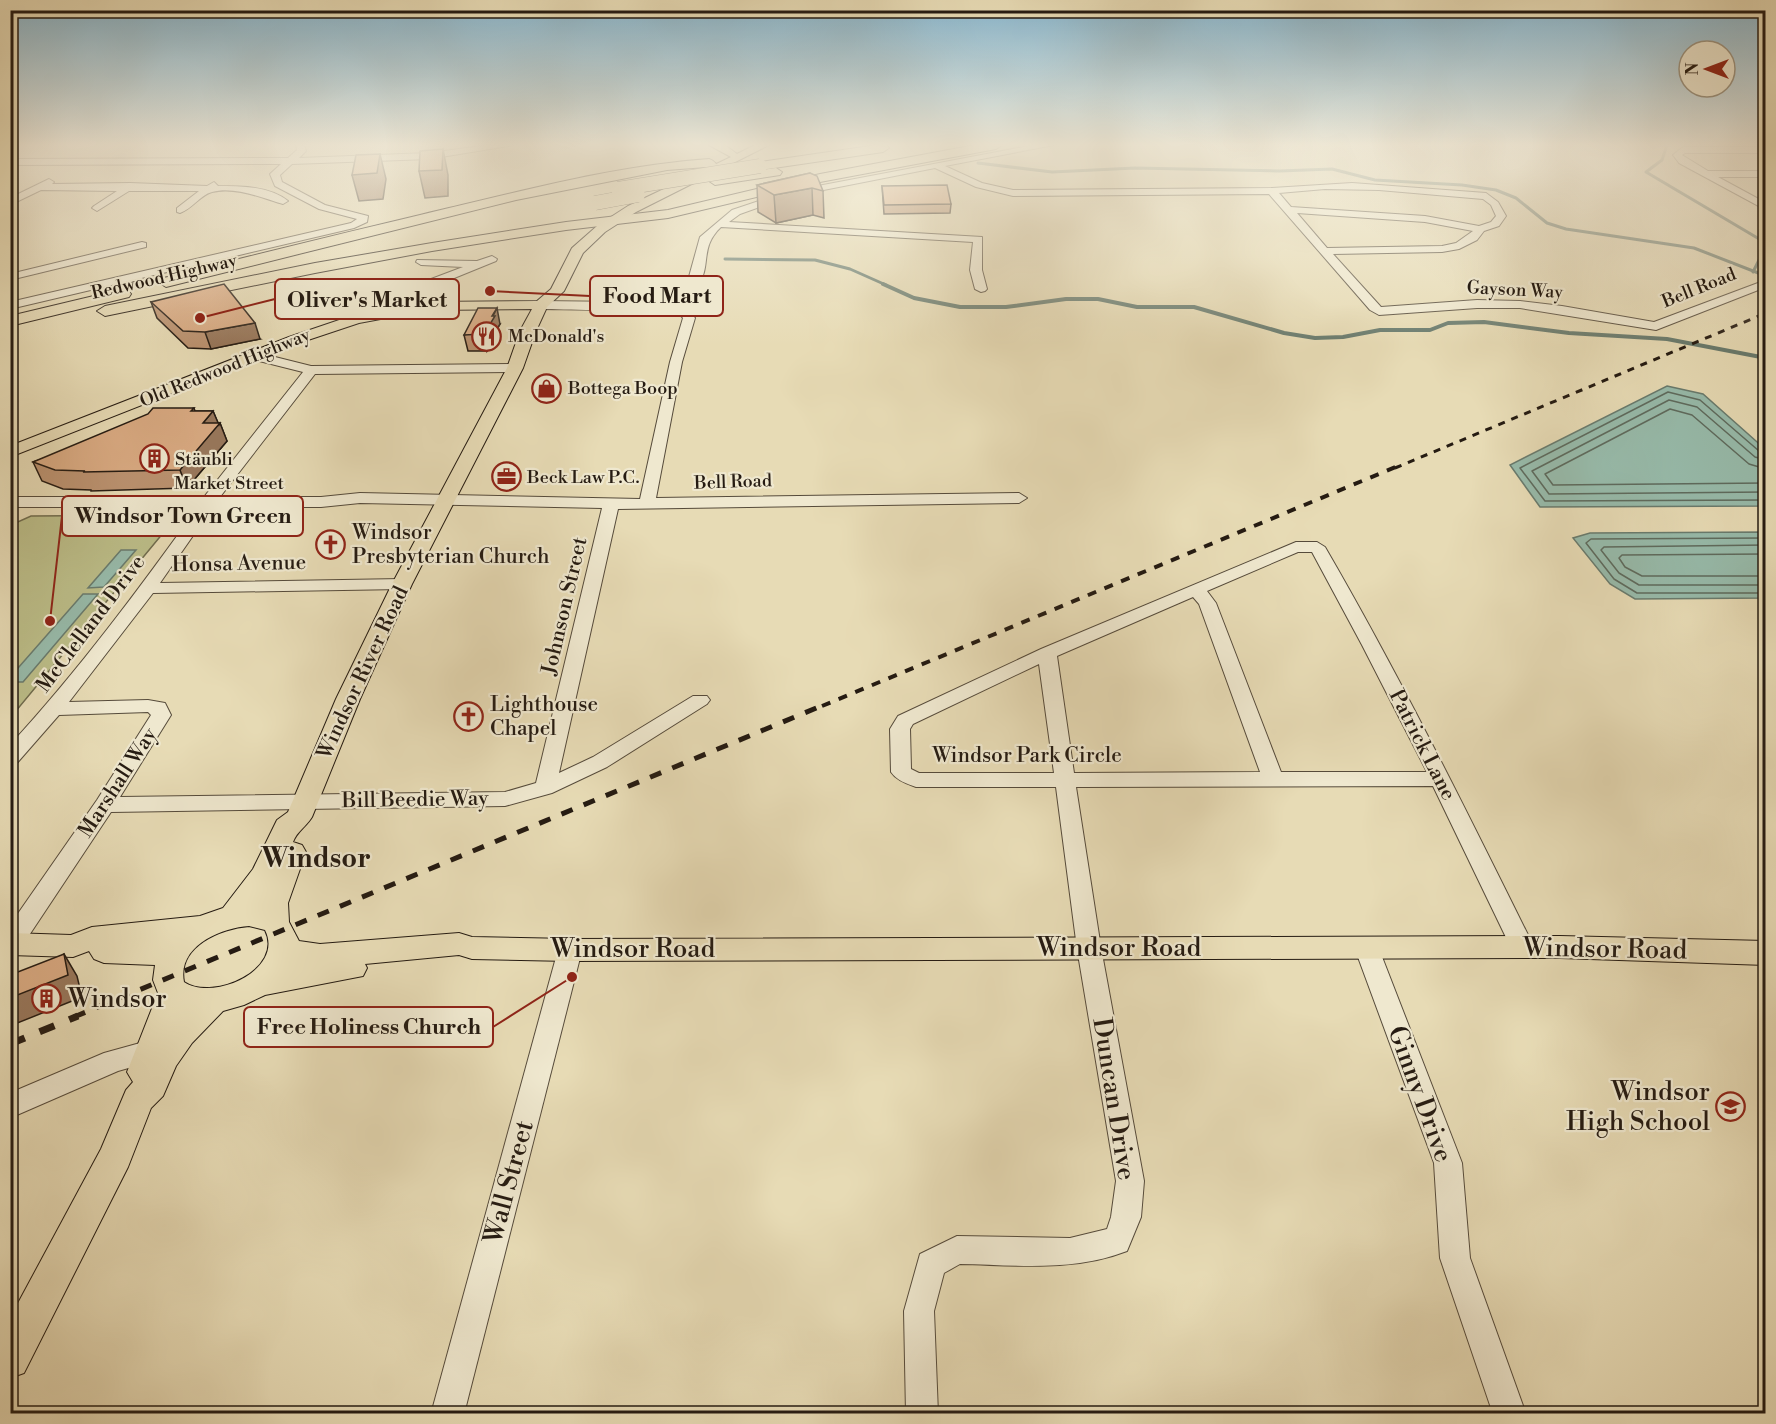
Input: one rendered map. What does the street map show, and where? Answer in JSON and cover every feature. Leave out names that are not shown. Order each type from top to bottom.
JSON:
[{"type":"highway","points":[[103,305],[262,256],[451,211]]},
{"type":"highway","name":"Redwood Highway","points":[[10,333],[103,305],[347,242],[503,211]]},
{"type":"highway","points":[[103,305],[537,230],[679,211]]},
{"type":"highway","name":"Redwood Highway","points":[[10,321],[103,305],[519,218]]},
{"type":"highway","points":[[537,230],[563,231],[571,238]]},
{"type":"main road","points":[[571,238],[610,211]]},
{"type":"main road","points":[[540,298],[557,291],[577,251],[614,220],[632,211]]},
{"type":"main road","name":"Old Redwood Highway","points":[[10,452],[56,436],[315,332],[379,314],[406,302],[450,305],[540,298]]},
{"type":"main road","name":"Windsor River Road","points":[[219,921],[265,874],[286,827],[302,810],[348,699],[402,584],[448,500],[515,368],[540,298]]},
{"type":"main road","name":"Old Redwood Highway","points":[[10,459],[56,436]]},
{"type":"main road","name":"Windsor River Road","points":[[281,935],[274,903],[302,826],[302,810]]},
{"type":"main road","points":[[11,944],[73,946],[92,938],[172,932],[219,921],[255,916],[281,935],[276,968],[258,984],[230,997],[213,1001],[195,1001],[174,992],[168,980],[171,959],[186,941],[219,921]]},
{"type":"main road","name":"Windsor Road","points":[[281,935],[302,955],[320,956],[459,944],[472,948],[570,950],[1522,947],[1766,953]]},
{"type":"main road","points":[[73,946],[83,951],[135,951],[171,959]]},
{"type":"main road","name":"Windsor Road","points":[[258,984],[456,955],[472,948]]},
{"type":"main road","points":[[138,1100],[137,1087],[174,992]]},
{"type":"main road","points":[[10,1359],[116,1156],[138,1100],[151,1086],[164,1058],[180,1034],[213,1001]]},
{"type":"street","points":[[10,306],[354,225],[364,218],[344,211]]},
{"type":"street","points":[[540,298],[614,306],[657,308],[678,305],[695,295],[693,285],[705,237],[737,211]]},
{"type":"street","points":[[1291,211],[1324,251],[1442,249],[1459,246],[1473,238],[1480,229]]},
{"type":"street","points":[[1313,211],[1415,218],[1480,229],[1494,224],[1502,216],[1499,211]]},
{"type":"street","points":[[719,224],[978,239],[976,270],[981,289]]},
{"type":"street","points":[[10,277],[142,245]]},
{"type":"street","name":"Gayson Way","points":[[1324,251],[1379,311],[1477,304],[1530,305],[1590,314],[1647,327]]},
{"type":"street","points":[[406,302],[492,259]]},
{"type":"street","points":[[421,262],[480,264]]},
{"type":"street","name":"Bell Road","points":[[1647,327],[1662,325],[1764,283]]},
{"type":"street","points":[[614,306],[665,302],[683,294],[693,285]]},
{"type":"street","points":[[647,504],[676,362],[689,318],[678,305]]},
{"type":"street","points":[[255,356],[311,370],[515,368]]},
{"type":"street","name":"McClelland Drive","points":[[10,758],[54,709],[148,588],[208,503],[311,370]]},
{"type":"street","name":"Market Street","points":[[10,502],[321,502],[360,498],[448,500]]},
{"type":"street","name":"Bell Road","points":[[448,500],[647,504],[868,498],[1019,498]]},
{"type":"street","name":"Johnson Street","points":[[545,788],[611,504]]},
{"type":"street","name":"Windsor Park Circle","points":[[1317,547],[1296,547],[1047,653],[905,720],[900,729],[901,772],[916,780],[1441,779]]},
{"type":"street","name":"Patrick Lane","points":[[1317,547],[1441,779],[1522,947]]},
{"type":"street","name":"Honsa Avenue","points":[[148,588],[402,584]]},
{"type":"street","points":[[1197,591],[1207,603],[1273,779]]},
{"type":"street","name":"Duncan Drive","points":[[922,1413],[920,1311],[931,1264],[957,1250],[1070,1252],[1117,1241],[1126,1217],[1130,1181],[1089,948],[1047,653]]},
{"type":"street","name":"Bill Beedie Way","points":[[105,805],[302,810],[505,799],[545,788],[600,762],[700,700]]},
{"type":"street","name":"Marshall Way","points":[[11,944],[105,805],[161,715],[158,707],[54,709]]},
{"type":"street","name":"Ginny Drive","points":[[1367,948],[1448,1163],[1455,1258],[1510,1413]]},
{"type":"street","name":"Wall Street","points":[[447,1413],[570,950]]},
{"type":"street","points":[[10,1106],[113,1061],[151,1051]]},
{"type":"green space","points":[[178,515],[11,717],[11,525],[31,516]]},
{"type":"water","points":[[1667,386],[1703,394],[1765,449],[1765,506],[1540,507],[1510,465]]},
{"type":"water","points":[[1765,532],[1765,598],[1635,599],[1610,584],[1573,538],[1590,533]]},
{"type":"water","points":[[121,550],[136,550],[104,587],[88,588]]},
{"type":"water","points":[[83,594],[98,594],[23,682],[11,682],[11,676]]},
{"type":"building","points":[[224,284],[255,323],[205,332],[183,331],[151,302]]},
{"type":"building","points":[[478,308],[497,308],[484,334],[464,335]]},
{"type":"building","points":[[153,408],[194,408],[191,411],[213,411],[203,423],[220,423],[180,470],[83,472],[85,471],[55,470],[33,462],[148,414]]},
{"type":"building","points":[[64,954],[68,975],[10,998],[10,975]]},
{"type":"waterway","points":[[1533,211],[1547,223],[1566,229],[1694,248],[1753,271]]},
{"type":"waterway","points":[[1713,211],[1766,243]]},
{"type":"waterway","points":[[1753,271],[1759,260],[1766,258]]},
{"type":"waterway","points":[[725,259],[815,260],[850,269],[886,285]]},
{"type":"waterway","points":[[1753,271],[1766,276]]},
{"type":"waterway","points":[[883,284],[914,298],[960,307],[1006,307],[1066,299],[1098,299],[1137,307],[1194,307],[1284,333],[1315,338],[1343,337],[1380,330],[1430,330],[1448,323],[1484,322],[1569,333],[1667,339],[1766,358]]},
{"type":"railway","points":[[1395,468],[1766,313]]},
{"type":"railway","points":[[822,706],[1398,466]]},
{"type":"railway","points":[[74,1017],[826,704]]},
{"type":"railway","points":[[10,1044],[78,1016]]},
{"type":"place","name":"Food Mart","points":[[490,291]]},
{"type":"place","name":"Oliver's Market","points":[[200,318]]},
{"type":"place","name":"McDonald's","points":[[487,336]]},
{"type":"place","name":"Bottega Boop","points":[[547,388]]},
{"type":"place","name":"Stäubli","points":[[154,459]]},
{"type":"place","name":"Beck Law P.C.","points":[[506,477]]},
{"type":"place","name":"Windsor Presbyterian Church","points":[[331,545]]},
{"type":"place","name":"Windsor Town Green","points":[[50,621]]},
{"type":"place","name":"Lighthouse Chapel","points":[[469,717]]},
{"type":"place","name":"Free Holiness Church","points":[[572,977]]},
{"type":"place","name":"Windsor","points":[[47,999]]},
{"type":"place","name":"Windsor High School","points":[[1731,1107]]},
{"type":"district","name":"Windsor","points":[[316,859]]}]
